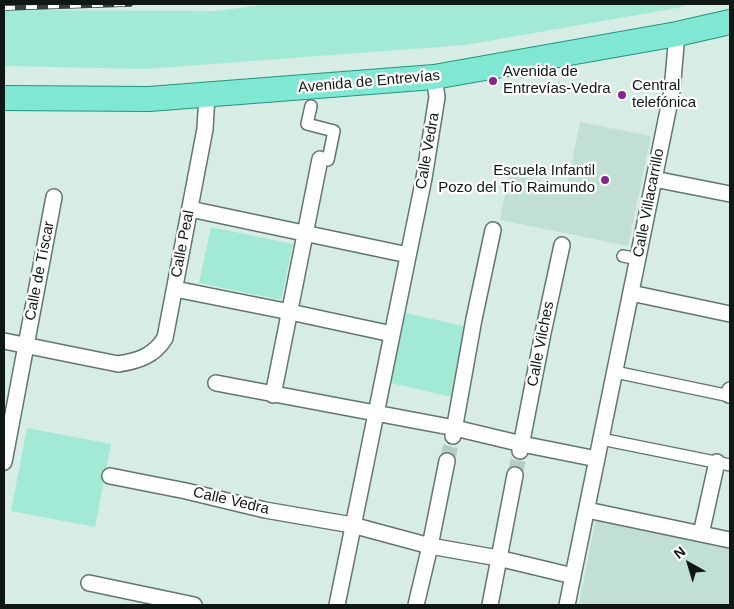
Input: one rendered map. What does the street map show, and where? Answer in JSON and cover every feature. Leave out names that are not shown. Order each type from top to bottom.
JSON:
[{"type":"main road","name":"Avenida de Entrevías","points":[[4,98],[149,99],[434,77],[677,34],[730,22]]},
{"type":"street","name":"Calle Villacarrillo","points":[[567,605],[631,293],[630,257],[654,179],[672,91],[677,34]]},
{"type":"street","name":"Calle Vedra","points":[[337,605],[424,178],[437,97],[434,77]]},
{"type":"street","name":"Calle Peal","points":[[26,345],[118,364],[133,362],[159,348],[165,338],[206,129],[207,95]]},
{"type":"street","points":[[273,395],[305,233],[324,160],[334,131],[307,124],[311,106]]},
{"type":"street","points":[[654,179],[730,194]]},
{"type":"street","name":"Calle de Tíscar","points":[[4,462],[54,197]]},
{"type":"street","points":[[190,208],[408,255]]},
{"type":"street","points":[[454,433],[474,319],[493,230]]},
{"type":"street","name":"Calle Vilches","points":[[521,447],[562,245]]},
{"type":"street","points":[[174,289],[392,334]]},
{"type":"street","points":[[631,293],[730,314]]},
{"type":"street","points":[[4,340],[26,345]]},
{"type":"street","points":[[615,372],[730,394]]},
{"type":"street","points":[[216,383],[273,395],[376,412],[454,433],[521,447],[597,459]]},
{"type":"street","points":[[601,439],[723,464],[702,534]]},
{"type":"street","points":[[416,605],[447,461]]},
{"type":"street","points":[[490,605],[515,475]]},
{"type":"street","name":"Calle Vedra","points":[[110,476],[186,491],[265,510],[352,525]]},
{"type":"street","points":[[587,510],[730,540]]},
{"type":"street","points":[[352,525],[430,546],[498,558],[573,576]]},
{"type":"street","points":[[89,583],[194,605]]},
{"type":"shaded area","name":"Escuela Infantil Pozo del Tío Raimundo","points":[[580,122],[651,136],[628,246],[500,220],[509,174],[567,186]]},
{"type":"shaded area","points":[[596,517],[730,545],[730,605],[579,605]]},
{"type":"green space","points":[[269,4],[691,4],[465,45],[146,69],[4,66],[4,10],[216,11]]},
{"type":"green space","points":[[211,227],[293,244],[281,300],[199,283]]},
{"type":"green space","points":[[406,313],[467,327],[452,397],[391,383]]},
{"type":"green space","points":[[27,428],[111,444],[95,527],[11,511]]},
{"type":"tunnel","points":[[447,461],[453,438]]},
{"type":"tunnel","points":[[515,475],[520,451]]},
{"type":"railway","points":[[4,8],[130,4]]},
{"type":"place","name":"Avenida de Entrevías-Vedra","points":[[493,81]]},
{"type":"place","name":"Central telefónica","points":[[622,95]]},
{"type":"place","name":"Escuela Infantil Pozo del Tío Raimundo","points":[[605,180]]}]
